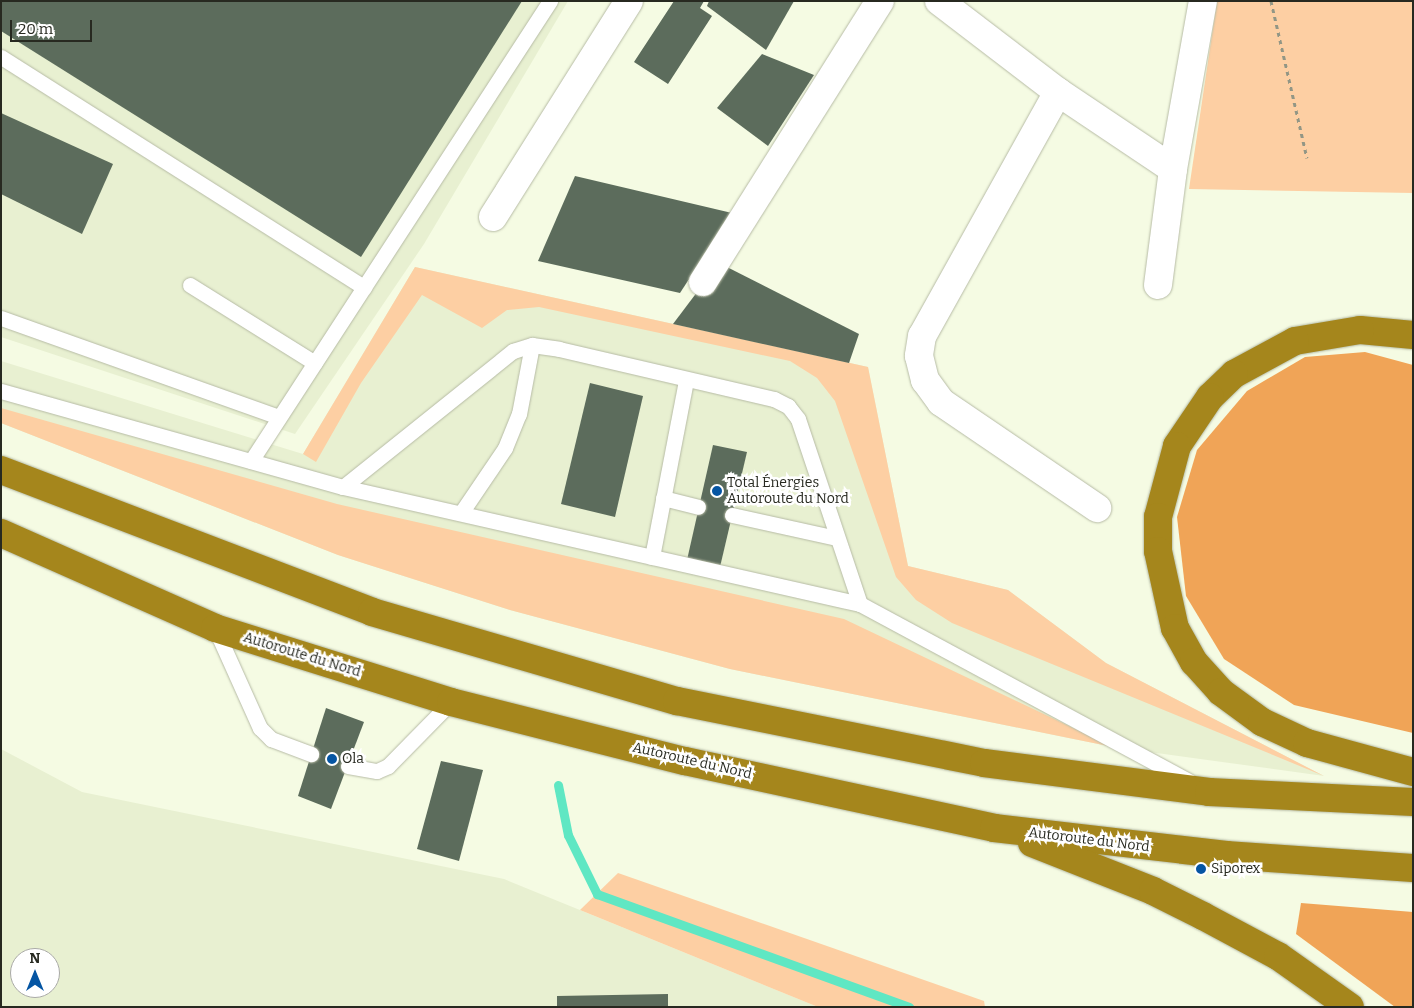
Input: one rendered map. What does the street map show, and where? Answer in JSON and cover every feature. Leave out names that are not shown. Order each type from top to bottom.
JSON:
[{"type":"highway","points":[[1413,335],[1360,330],[1295,341],[1234,374],[1210,397],[1177,446],[1162,492],[1158,551],[1176,628],[1194,662],[1221,692],[1262,722],[1307,743],[1413,772]]},
{"type":"highway","points":[[1,470],[372,612],[677,701],[984,763],[1209,792],[1413,802]]},
{"type":"highway","name":"Autoroute du Nord","points":[[1,533],[215,628],[451,702],[684,761],[994,828],[1226,855],[1413,868]]},
{"type":"highway","points":[[994,828],[1154,890],[1278,956],[1350,1007]]},
{"type":"street","points":[[493,217],[629,1]]},
{"type":"street","points":[[703,282],[880,1]]},
{"type":"street","points":[[939,1],[1058,92],[1173,169]]},
{"type":"street","points":[[1158,285],[1173,169],[1203,1]]},
{"type":"street","points":[[1058,92],[922,336],[918,356],[925,380],[941,402],[1097,508]]},
{"type":"lane","points":[[251,461],[550,1]]},
{"type":"lane","points":[[1,56],[364,286]]},
{"type":"lane","points":[[190,285],[314,363]]},
{"type":"lane","points":[[1,318],[279,417]]},
{"type":"lane","points":[[461,513],[509,439],[519,414],[532,344]]},
{"type":"lane","points":[[343,487],[437,408],[513,351],[532,344],[774,399],[788,406],[798,419],[860,604]]},
{"type":"lane","points":[[652,557],[686,380]]},
{"type":"lane","points":[[1,391],[343,487],[860,604],[1209,792]]},
{"type":"lane","points":[[664,498],[698,507]]},
{"type":"lane","points":[[732,514],[837,538]]},
{"type":"lane","points":[[215,628],[260,728],[272,739],[311,754]]},
{"type":"lane","points":[[348,766],[377,771],[388,766],[451,702]]},
{"type":"path","points":[[1271,1],[1307,158]]},
{"type":"shaded area","points":[[1,1],[568,1],[424,244],[295,434],[1,337]]},
{"type":"shaded area","points":[[1217,1],[1413,1],[1413,193],[1189,189]]},
{"type":"shaded area","points":[[415,267],[868,367],[908,566],[1008,590],[1106,663],[1324,776],[1113,747],[730,669],[510,610],[338,555],[1,423],[1,361],[303,454]]},
{"type":"shaded area","points":[[415,267],[868,367],[908,566],[1008,590],[1106,663],[1324,776],[952,623],[916,600],[896,577],[835,401],[817,378],[790,361],[539,307],[507,310],[482,328],[422,295],[361,383],[316,462],[303,454]]},
{"type":"shaded area","points":[[1365,352],[1413,365],[1413,733],[1294,705],[1224,659],[1186,596],[1177,517],[1197,450],[1247,391],[1305,357]]},
{"type":"shaded area","points":[[1,408],[337,504],[844,619],[1113,747],[730,669],[510,610],[338,555],[1,423]]},
{"type":"shaded area","points":[[1,749],[82,792],[504,879],[818,1007],[1,1007]]},
{"type":"shaded area","points":[[618,873],[984,1001],[985,1007],[818,1007],[580,910]]},
{"type":"shaded area","points":[[1301,903],[1413,912],[1413,1007],[1395,1007],[1296,934]]},
{"type":"building","points":[[1,1],[522,1],[361,257],[1,31]]},
{"type":"building","points":[[674,1],[704,1],[700,8],[712,16],[668,84],[634,62]]},
{"type":"building","points":[[709,1],[794,1],[766,50],[707,6]]},
{"type":"building","points":[[762,54],[814,75],[768,146],[717,108]]},
{"type":"building","points":[[1,113],[113,164],[82,234],[1,194]]},
{"type":"building","points":[[575,176],[732,213],[680,293],[538,261]]},
{"type":"building","points":[[719,263],[859,334],[849,363],[673,324]]},
{"type":"building","points":[[590,383],[643,396],[615,517],[561,504]]},
{"type":"building","points":[[713,445],[747,452],[720,567],[687,560]]},
{"type":"building","points":[[326,708],[364,722],[331,809],[298,796]]},
{"type":"building","points":[[441,761],[483,770],[459,861],[417,849]]},
{"type":"building","points":[[668,994],[668,1007],[557,1007],[557,996]]},
{"type":"waterway","points":[[558,785],[568,835],[597,894],[909,1007]]},
{"type":"place","name":"Total Énergies Autoroute du Nord","points":[[717,491]]},
{"type":"place","name":"Ola","points":[[332,759]]},
{"type":"place","name":"Siporex","points":[[1201,869]]}]
